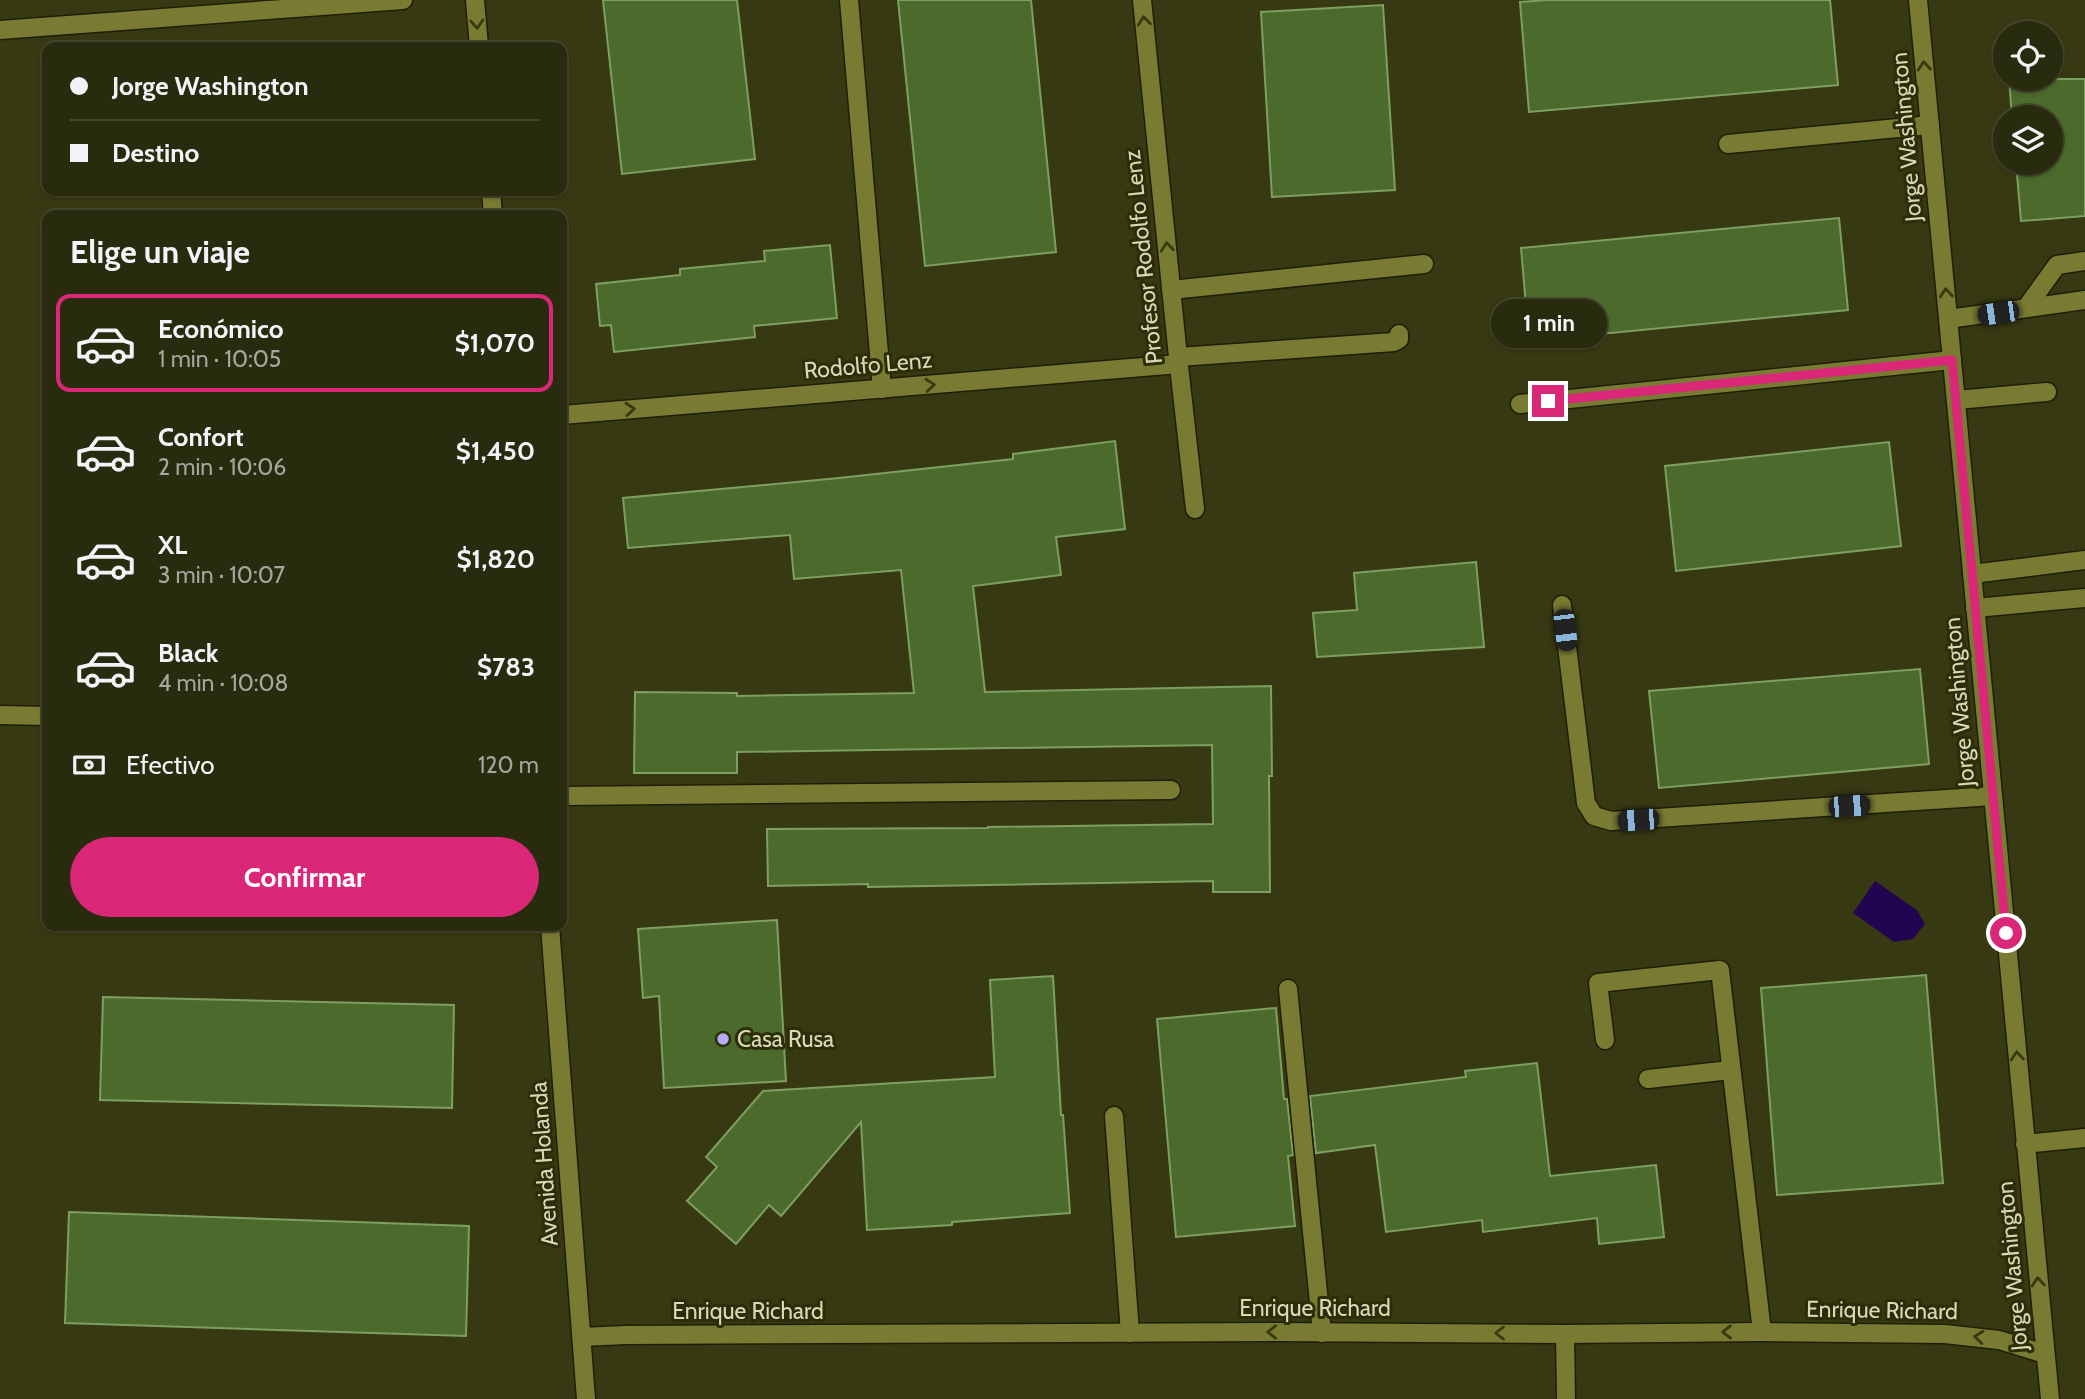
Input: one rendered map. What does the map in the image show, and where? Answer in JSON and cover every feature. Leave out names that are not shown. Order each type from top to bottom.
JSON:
[{"type":"street","points":[[0,30],[403,0]]},
{"type":"street","points":[[475,0],[479,42]]},
{"type":"street","points":[[849,0],[882,388]]},
{"type":"street","name":"Profesor Rodolfo Lenz","points":[[1142,0],[1195,509]]},
{"type":"street","name":"Jorge Washington","points":[[1918,0],[2050,1399]]},
{"type":"street","points":[[1728,144],[1930,125]]},
{"type":"street","points":[[2026,308],[2057,265],[2085,261]]},
{"type":"street","points":[[1171,290],[1424,264]]},
{"type":"street","points":[[1948,319],[2085,300]]},
{"type":"street","name":"Rodolfo Lenz","points":[[567,415],[1394,342],[1399,339],[1399,334]]},
{"type":"street","points":[[1520,404],[1952,360]]},
{"type":"street","points":[[1956,400],[2047,392]]},
{"type":"street","points":[[1972,574],[2085,560]]},
{"type":"street","points":[[1975,608],[2085,598]]},
{"type":"street","points":[[1562,605],[1586,803],[1594,816],[1611,821],[1993,796]]},
{"type":"street","points":[[0,715],[42,716]]},
{"type":"street","points":[[567,796],[1171,790]]},
{"type":"street","name":"Avenida Holanda","points":[[550,931],[586,1399]]},
{"type":"street","points":[[1605,1040],[1598,983],[1720,970],[1762,1332]]},
{"type":"street","points":[[1288,989],[1322,1333]]},
{"type":"street","points":[[1648,1079],[1731,1070]]},
{"type":"street","points":[[1114,1116],[1130,1333]]},
{"type":"street","points":[[2025,1144],[2085,1138]]},
{"type":"street","name":"Enrique Richard","points":[[582,1337],[1130,1333],[1945,1334],[1998,1340],[2045,1354]]},
{"type":"street","points":[[1565,1334],[1566,1399]]},
{"type":"shaded area","points":[[1875,881],[1917,910],[1925,924],[1913,939],[1894,942],[1853,913]]},
{"type":"building","points":[[603,0],[737,0],[755,159],[622,174]]},
{"type":"building","points":[[898,0],[1031,0],[1056,252],[925,266]]},
{"type":"building","points":[[1830,0],[1838,85],[1529,112],[1520,2]]},
{"type":"building","points":[[1383,5],[1395,190],[1272,197],[1261,12]]},
{"type":"building","points":[[2063,79],[2085,79],[2085,216],[2021,221],[2017,175],[2063,175],[2063,105],[2011,105],[2010,91],[2063,91]]},
{"type":"building","points":[[1839,218],[1848,310],[1529,341],[1521,248]]},
{"type":"building","points":[[830,245],[837,318],[754,326],[755,337],[614,352],[611,325],[600,326],[596,284],[680,275],[680,269],[765,261],[764,251]]},
{"type":"building","points":[[1115,441],[1125,529],[1056,537],[1061,575],[973,586],[985,692],[1271,686],[1270,892],[1213,892],[1213,881],[868,887],[868,884],[768,886],[767,829],[1213,824],[1212,745],[737,752],[737,773],[634,773],[635,692],[737,693],[737,696],[914,693],[901,570],[794,579],[790,535],[628,548],[623,498],[1013,459],[1013,454]]},
{"type":"building","points":[[1889,442],[1901,546],[1676,571],[1665,466]]},
{"type":"building","points":[[1476,562],[1484,647],[1317,657],[1313,613],[1357,610],[1354,573]]},
{"type":"building","points":[[1920,669],[1929,764],[1659,788],[1649,691]]},
{"type":"building","name":"Casa Rusa","points":[[777,920],[786,1081],[664,1088],[659,996],[643,998],[638,929]]},
{"type":"building","points":[[1926,975],[1943,1183],[1777,1195],[1761,988]]},
{"type":"building","points":[[1053,976],[1070,1213],[952,1222],[952,1225],[867,1230],[861,1122],[781,1216],[769,1205],[736,1244],[687,1201],[717,1167],[706,1157],[763,1091],[995,1077],[990,980]]},
{"type":"building","points":[[103,997],[454,1005],[452,1108],[100,1100]]},
{"type":"building","points":[[1276,1008],[1284,1099],[1287,1099],[1293,1155],[1288,1156],[1295,1226],[1176,1237],[1157,1019]]},
{"type":"building","points":[[1537,1063],[1550,1176],[1656,1165],[1664,1237],[1599,1244],[1597,1218],[1483,1232],[1482,1220],[1386,1232],[1375,1145],[1316,1153],[1310,1096],[1466,1077],[1465,1071]]},
{"type":"building","points":[[69,1212],[469,1226],[466,1336],[65,1323]]},
{"type":"place","name":"Casa Rusa","points":[[723,1039]]},
{"type":"route","points":[[1548,401],[1952,360],[2006,933]]}]
